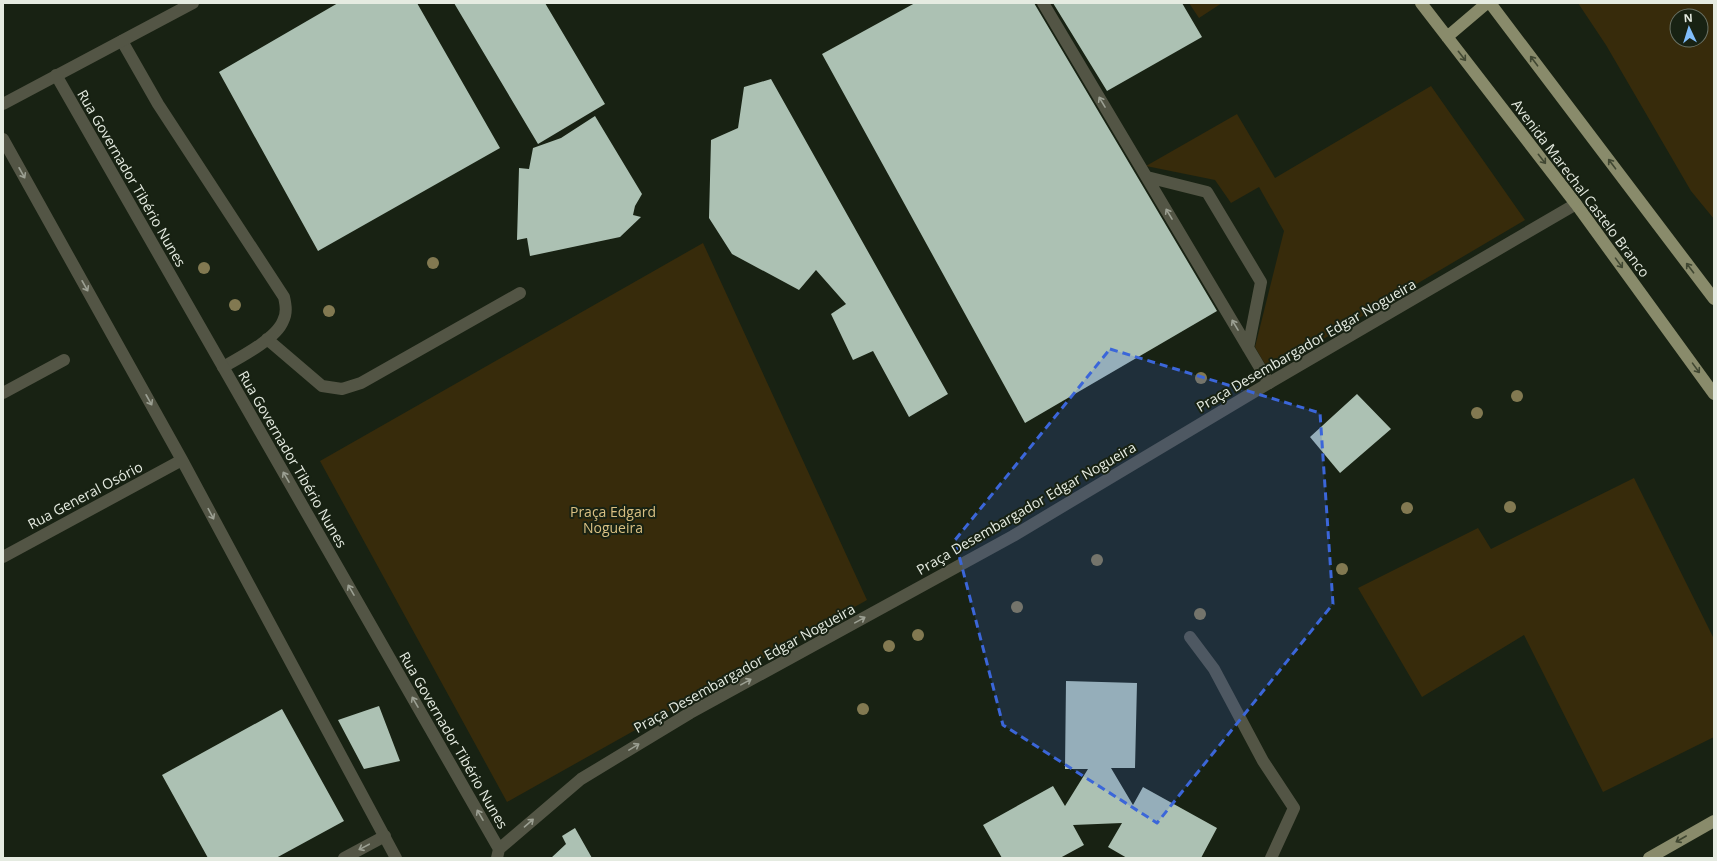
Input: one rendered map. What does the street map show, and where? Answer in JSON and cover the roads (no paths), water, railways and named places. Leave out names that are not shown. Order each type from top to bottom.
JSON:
[{"type":"main road","name":"Avenida Marechal Castelo Branco","points":[[1421,3],[1576,204],[1714,394]]},
{"type":"main road","points":[[1447,37],[1489,3],[1714,299]]},
{"type":"main road","points":[[1649,858],[1714,821]]},
{"type":"street","points":[[3,104],[193,3]]},
{"type":"street","points":[[1043,3],[1269,383]]},
{"type":"street","points":[[122,41],[158,104],[284,297],[287,308],[283,323],[267,339],[223,367]]},
{"type":"street","name":"Rua Governador Tibério Nunes","points":[[56,75],[498,853]]},
{"type":"street","points":[[3,139],[182,460],[396,858]]},
{"type":"street","points":[[1147,177],[1207,192],[1261,282],[1248,348]]},
{"type":"street","name":"Praça Desembargador Edgar Nogueira","points":[[498,853],[581,779],[690,713],[1013,536],[1269,383],[1576,204]]},
{"type":"street","points":[[267,339],[322,386],[342,388],[361,383],[520,293]]},
{"type":"street","points":[[3,393],[64,360]]},
{"type":"street","name":"Rua General Osório","points":[[3,557],[182,460]]},
{"type":"street","points":[[1190,637],[1214,669],[1263,761],[1294,808],[1271,858]]},
{"type":"street","points":[[344,858],[385,836]]},
{"type":"park label","name":"Praça Edgard Nogueira","points":[[613,520]]}]
